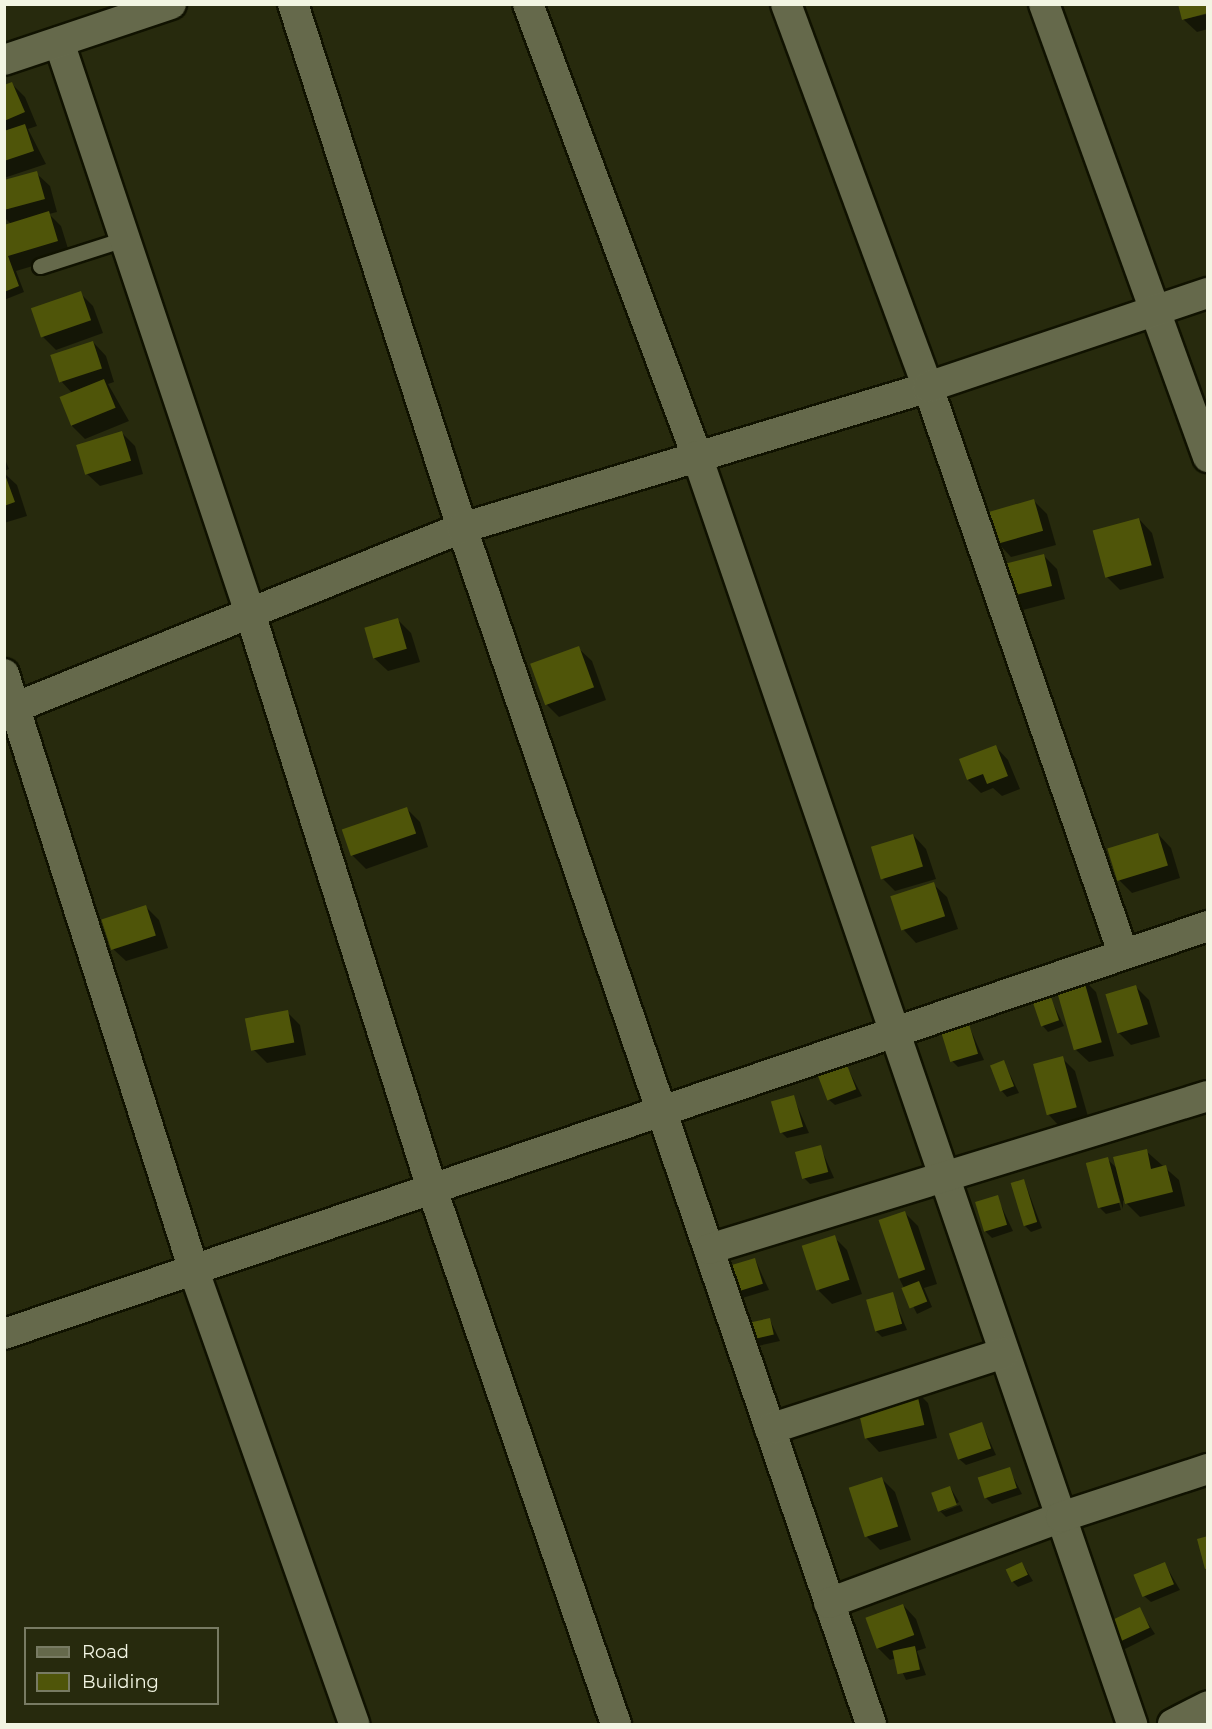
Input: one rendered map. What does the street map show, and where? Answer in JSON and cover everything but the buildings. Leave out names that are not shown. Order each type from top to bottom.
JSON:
[{"type":"street","points":[[4,60],[171,4]]},
{"type":"street","points":[[292,4],[462,528],[871,1725]]},
{"type":"street","points":[[528,4],[697,456],[1132,1725]]},
{"type":"street","points":[[786,4],[928,387],[1123,953]]},
{"type":"street","points":[[1044,4],[1158,310],[1208,457]]},
{"type":"street","points":[[59,42],[250,613],[433,1192],[616,1725]]},
{"type":"street","points":[[10,710],[462,528],[928,387],[1208,293]]},
{"type":"street","points":[[4,674],[10,710],[195,1274],[354,1725]]},
{"type":"street","points":[[4,1334],[195,1274],[663,1114],[894,1029],[1208,926]]},
{"type":"street","points":[[709,1249],[1208,1096]]},
{"type":"street","points":[[770,1429],[1004,1353]]},
{"type":"street","points":[[829,1604],[1060,1517],[1208,1469]]},
{"type":"street","points":[[1173,1725],[1208,1706]]},
{"type":"lane","points":[[40,266],[124,239]]}]
